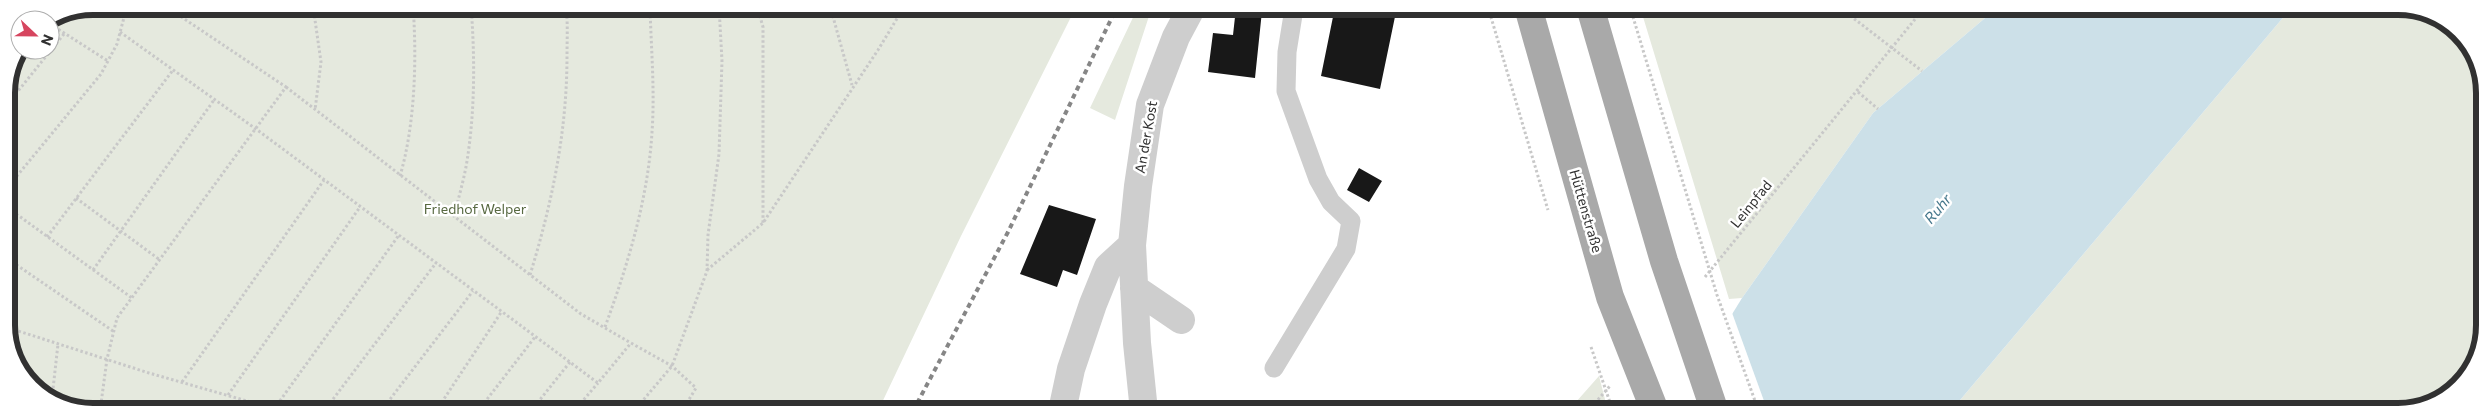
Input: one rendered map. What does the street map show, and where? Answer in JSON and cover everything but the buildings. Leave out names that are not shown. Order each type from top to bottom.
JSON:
[{"type":"main road","name":"Hüttenstraße","points":[[1530,15],[1610,297],[1651,403]]},
{"type":"main road","points":[[1592,15],[1664,261],[1712,403]]},
{"type":"street","name":"An der Kost","points":[[1143,403],[1132,245],[1150,105],[1176,37],[1188,15]]},
{"type":"street","points":[[1064,403],[1071,369],[1092,304],[1108,267],[1132,245]]},
{"type":"street","points":[[1134,288],[1181,320]]},
{"type":"lane","points":[[1274,368],[1346,249],[1351,221],[1330,202],[1318,179],[1286,91],[1287,52],[1293,15]]},
{"type":"path","points":[[15,178],[101,74],[120,32],[125,15]]},
{"type":"path","points":[[178,15],[286,87],[581,314],[672,366],[696,388],[687,403]]},
{"type":"path","points":[[314,15],[321,62],[315,110]]},
{"type":"path","points":[[400,176],[406,156],[414,74],[413,15]]},
{"type":"path","points":[[454,217],[467,161],[472,106],[474,36],[472,15]]},
{"type":"path","points":[[530,275],[546,222],[558,168],[567,96],[566,15]]},
{"type":"path","points":[[605,327],[625,273],[641,206],[652,132],[650,15]]},
{"type":"path","points":[[641,403],[672,366],[707,270],[708,235],[719,154],[722,61],[719,15]]},
{"type":"path","points":[[760,15],[763,27],[764,222]]},
{"type":"path","points":[[833,15],[853,86]]},
{"type":"path","points":[[707,270],[764,222],[878,50],[899,15]]},
{"type":"path","points":[[1632,15],[1716,294],[1756,403]]},
{"type":"path","points":[[1849,15],[1922,71]]},
{"type":"path","name":"Leinpfad","points":[[1702,280],[1920,15]]},
{"type":"path","points":[[60,31],[108,62]]},
{"type":"path","points":[[120,32],[256,129],[598,383]]},
{"type":"path","points":[[15,95],[64,34]]},
{"type":"path","points":[[47,237],[174,70]]},
{"type":"path","points":[[101,403],[107,359],[117,318],[286,87]]},
{"type":"path","points":[[1858,92],[1878,109]]},
{"type":"path","points":[[93,270],[214,100]]},
{"type":"path","points":[[182,382],[324,180]]},
{"type":"path","points":[[76,198],[122,230],[160,260]]},
{"type":"path","points":[[228,395],[360,207]]},
{"type":"path","points":[[15,213],[132,298]]},
{"type":"path","points":[[278,403],[399,235]]},
{"type":"path","points":[[330,403],[436,263]]},
{"type":"path","points":[[15,264],[113,331]]},
{"type":"path","points":[[387,403],[473,291]]},
{"type":"path","points":[[441,403],[502,311]]},
{"type":"path","points":[[15,330],[255,403]]},
{"type":"path","points":[[484,403],[535,336]]},
{"type":"path","points":[[581,403],[631,343]]},
{"type":"path","points":[[53,392],[58,344]]},
{"type":"path","points":[[537,403],[570,362]]},
{"type":"path","points":[[1596,403],[1615,381]]},
{"type":"green space","name":"Friedhof Welper","points":[[93,15],[1072,15],[961,236],[882,403],[93,403],[68,399],[45,387],[31,373],[25,364],[16,341],[15,93],[16,77],[22,60],[60,60],[60,22],[77,16]]},
{"type":"green space","points":[[1134,15],[1149,15],[1115,120],[1090,108]]},
{"type":"green space","points":[[1642,15],[1989,15],[1873,113],[1742,298],[1729,299]]},
{"type":"green space","points":[[2285,15],[2409,16],[2433,23],[2442,28],[2460,45],[2466,54],[2475,77],[2476,93],[2476,325],[2473,345],[2468,360],[2460,373],[2442,390],[2414,402],[2398,403],[1958,403]]},
{"type":"green space","points":[[1599,376],[1606,403],[1575,403]]},
{"type":"water","name":"Ruhr","points":[[1989,15],[2285,15],[1958,403],[1678,403],[1742,298],[1873,113]]},
{"type":"pier","points":[[1731,310],[1765,403],[1674,403]]},
{"type":"railway","points":[[917,403],[1008,232],[1113,15]]}]
